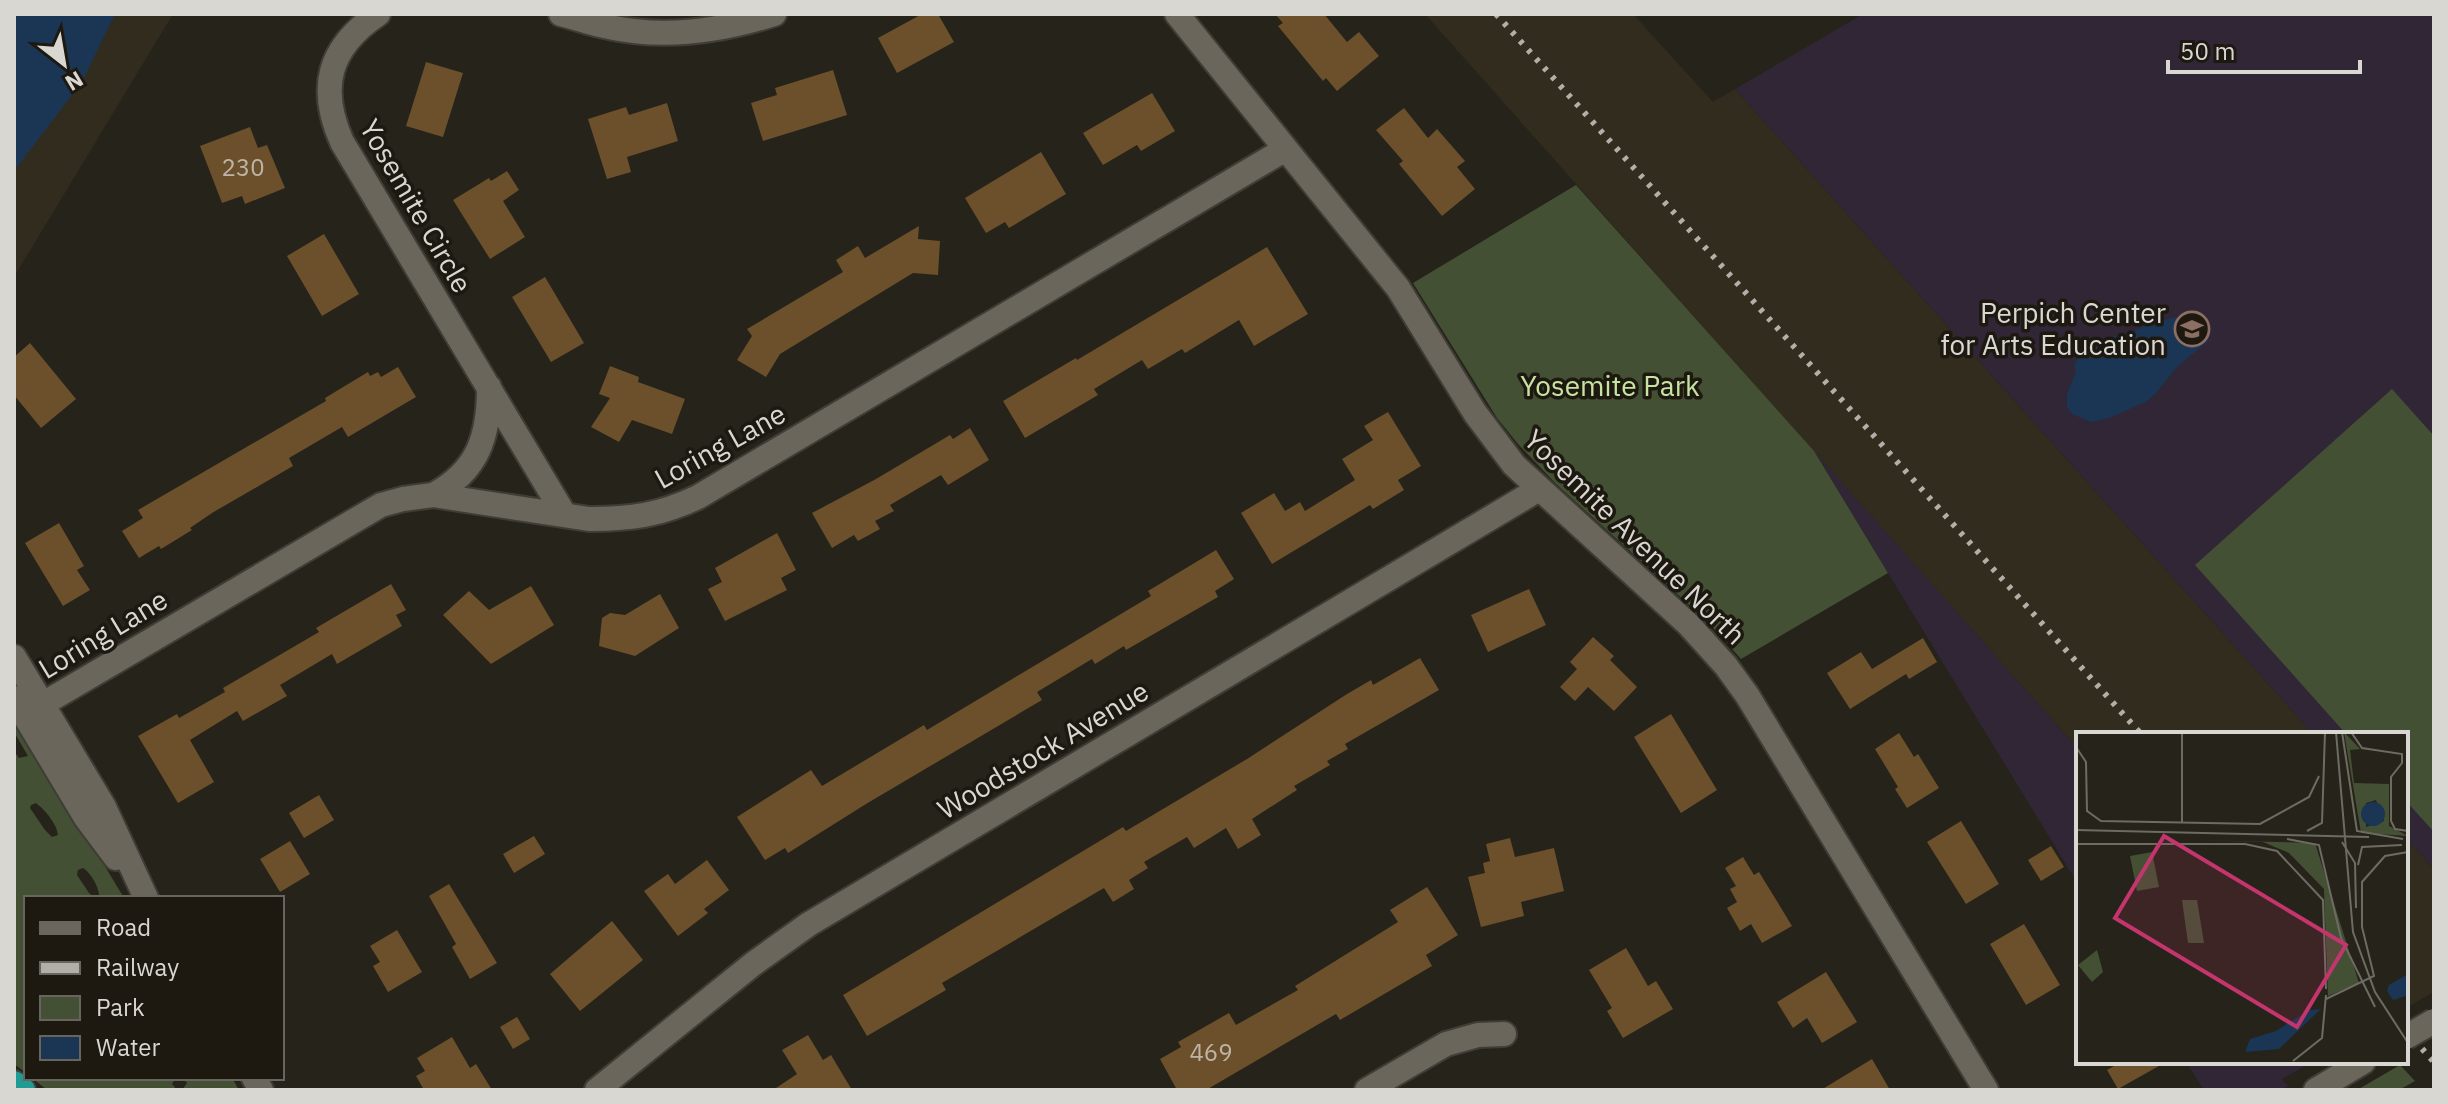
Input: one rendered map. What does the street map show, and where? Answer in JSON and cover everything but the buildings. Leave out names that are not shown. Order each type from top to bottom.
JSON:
[{"type":"highway","points":[[14,1083],[23,1090]]},
{"type":"street","name":"Yosemite Circle","points":[[378,14],[359,27],[333,67],[328,95],[333,123],[564,514]]},
{"type":"street","points":[[561,14],[610,28],[650,33],[710,30],[774,14]]},
{"type":"street","name":"Yosemite Avenue North","points":[[1177,14],[1398,288],[1491,437],[1514,465],[1689,625],[1733,676],[1986,1090]]},
{"type":"street","name":"Loring Lane","points":[[27,706],[381,505],[433,495],[589,519],[639,518],[698,497],[1284,150]]},
{"type":"street","points":[[433,495],[449,487],[476,457],[485,438],[489,387]]},
{"type":"street","name":"Woodstock Avenue","points":[[597,1090],[800,930],[1539,489]]},
{"type":"street","points":[[14,657],[27,706],[104,807],[145,896]]},
{"type":"street","points":[[2408,1036],[2434,1021]]},
{"type":"street","points":[[1367,1090],[1446,1044],[1478,1035],[1504,1034]]},
{"type":"street","points":[[2316,1090],[2360,1064]]},
{"type":"shaded area","points":[[14,14],[173,14],[14,277]]},
{"type":"shaded area","points":[[1425,14],[1633,14],[1713,102],[1735,89],[2311,732],[2076,732],[2076,747]]},
{"type":"shaded area","name":"Perpich Center for Arts Education","points":[[1863,14],[2434,14],[2434,869],[2408,840],[2408,732],[2311,732],[1735,89]]},
{"type":"shaded area","points":[[1814,451],[2076,747],[2076,881]]},
{"type":"shaded area","points":[[2408,840],[2434,869],[2434,992],[2408,1007]]},
{"type":"shaded area","points":[[2187,1064],[2308,1064],[2282,1079],[2288,1086],[2280,1090],[2204,1090]]},
{"type":"green space","name":"Yosemite Park","points":[[1576,185],[1814,451],[1888,573],[1741,659],[1708,622],[1556,484],[1518,444],[1497,418],[1413,283]]},
{"type":"green space","points":[[2392,389],[2434,436],[2434,832],[2408,803],[2408,732],[2344,732],[2195,565]]},
{"type":"green space","points":[[14,715],[123,896],[96,896],[99,895],[94,880],[83,868],[78,870],[77,875],[93,896],[24,896],[24,1072],[14,1064],[14,751],[19,758],[28,756],[14,732]],"holes":[[[36,803],[55,826],[58,835],[52,837],[30,808]]]},
{"type":"green space","points":[[2400,1065],[2415,1081],[2399,1090],[2357,1090]]},
{"type":"green space","points":[[34,1080],[174,1080],[172,1084],[177,1090],[47,1090]]},
{"type":"green space","points":[[185,1080],[233,1080],[239,1090],[182,1090],[187,1083]]},
{"type":"water","points":[[14,14],[115,14],[82,82],[14,171]]},
{"type":"water","points":[[2183,316],[2200,318],[2207,323],[2210,331],[2208,341],[2176,368],[2146,402],[2091,422],[2072,414],[2067,407],[2067,394],[2078,358],[2100,340],[2134,331],[2153,322]]},
{"type":"railway","points":[[1496,14],[2139,732]]},
{"type":"railway","points":[[2408,1033],[2434,1062]]},
{"type":"place","name":"Perpich Center for Arts Education","points":[[2192,329]]}]
